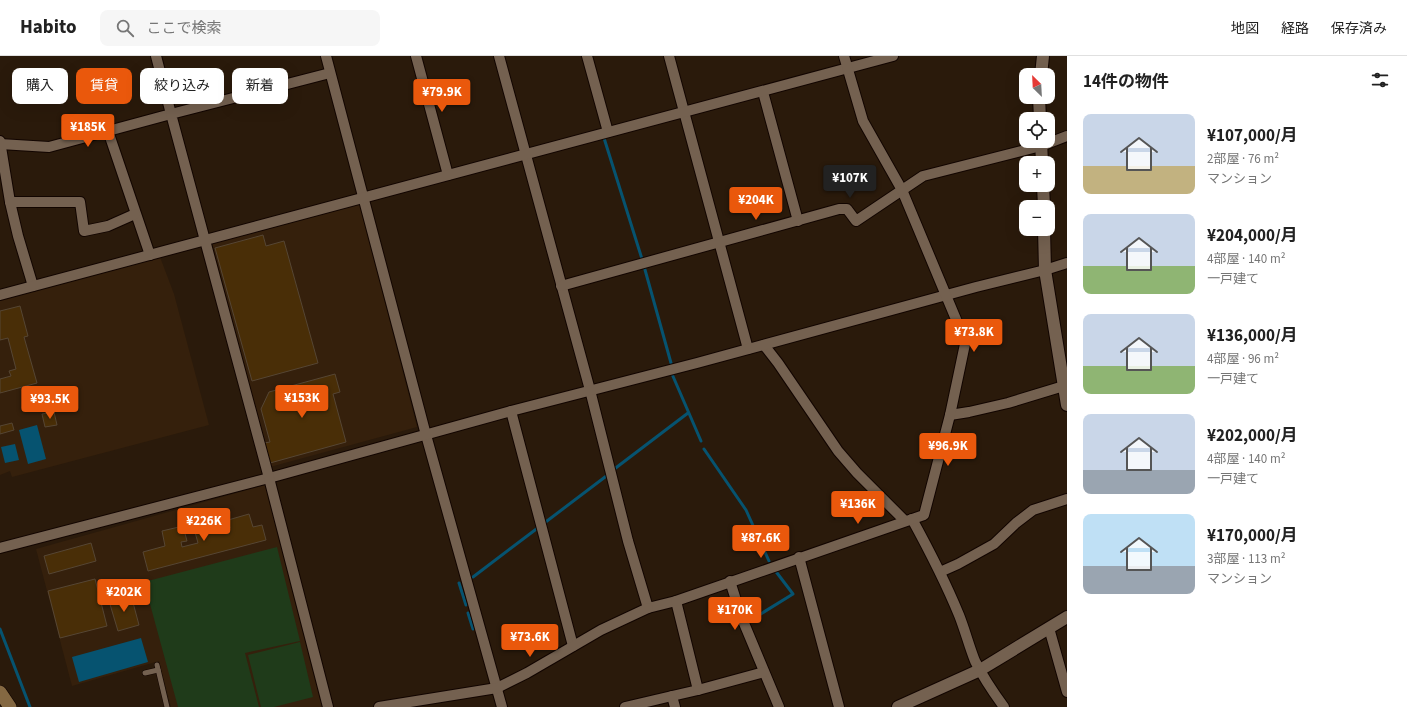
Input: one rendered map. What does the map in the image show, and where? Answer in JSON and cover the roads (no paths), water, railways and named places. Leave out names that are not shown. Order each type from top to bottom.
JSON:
[{"type":"main road","points":[[0,692],[10,707]]},
{"type":"street","points":[[156,56],[269,478],[328,707]]},
{"type":"street","points":[[326,56],[426,435],[502,707]]},
{"type":"street","points":[[416,56],[448,175]]},
{"type":"street","points":[[499,56],[610,464],[628,541],[648,608]]},
{"type":"street","points":[[587,56],[608,132]]},
{"type":"street","points":[[669,56],[748,349]]},
{"type":"street","points":[[379,707],[416,704],[497,688],[527,673],[600,630],[648,608],[676,601],[799,557],[924,515],[950,414],[965,344],[902,190],[863,121],[844,56]]},
{"type":"street","points":[[0,295],[893,56]]},
{"type":"street","points":[[1042,68],[1043,56]]},
{"type":"street","points":[[33,286],[18,236],[10,202],[0,142],[49,147],[330,73]]},
{"type":"street","points":[[763,92],[798,221]]},
{"type":"street","points":[[108,131],[150,255]]},
{"type":"street","points":[[1055,139],[1067,136]]},
{"type":"street","points":[[561,286],[838,210],[847,209],[856,222],[923,176],[1023,148]]},
{"type":"street","points":[[10,202],[80,202],[84,231],[108,226],[135,214]]},
{"type":"street","points":[[1044,236],[1045,270],[1060,366],[1066,386],[1067,405]]},
{"type":"street","points":[[0,548],[269,478],[511,411],[1067,263]]},
{"type":"street","points":[[764,344],[838,451],[857,473],[909,520],[940,572],[980,670],[1004,707]]},
{"type":"street","points":[[950,414],[969,412],[1008,403],[1066,386]]},
{"type":"street","points":[[511,411],[573,646]]},
{"type":"street","points":[[940,572],[994,544],[1016,523],[1033,510],[1067,500]]},
{"type":"street","points":[[799,557],[839,707]]},
{"type":"street","points":[[730,581],[741,616],[779,707]]},
{"type":"street","points":[[676,601],[698,690]]},
{"type":"street","points":[[905,706],[980,670],[1067,617]]},
{"type":"street","points":[[1049,628],[1067,692]]},
{"type":"street","points":[[625,707],[698,690],[764,672]]},
{"type":"street","points":[[672,696],[675,707]]},
{"type":"lane","points":[[145,673],[158,667],[167,707]]},
{"type":"water","points":[[37,425],[46,459],[28,464],[19,430]]},
{"type":"water","points":[[15,444],[19,460],[5,463],[1,447]]},
{"type":"water","points":[[141,638],[148,662],[79,682],[72,657]]},
{"type":"waterway","points":[[604,138],[642,259],[671,363]]},
{"type":"waterway","points":[[672,374],[701,441]]},
{"type":"waterway","points":[[613,470],[688,413]]},
{"type":"waterway","points":[[704,449],[746,510],[769,561]]},
{"type":"waterway","points":[[543,524],[609,474]]},
{"type":"waterway","points":[[473,577],[539,527]]},
{"type":"waterway","points":[[746,623],[793,594],[774,569]]},
{"type":"waterway","points":[[459,583],[466,605]]},
{"type":"waterway","points":[[468,613],[473,629]]},
{"type":"waterway","points":[[0,629],[30,707]]}]
